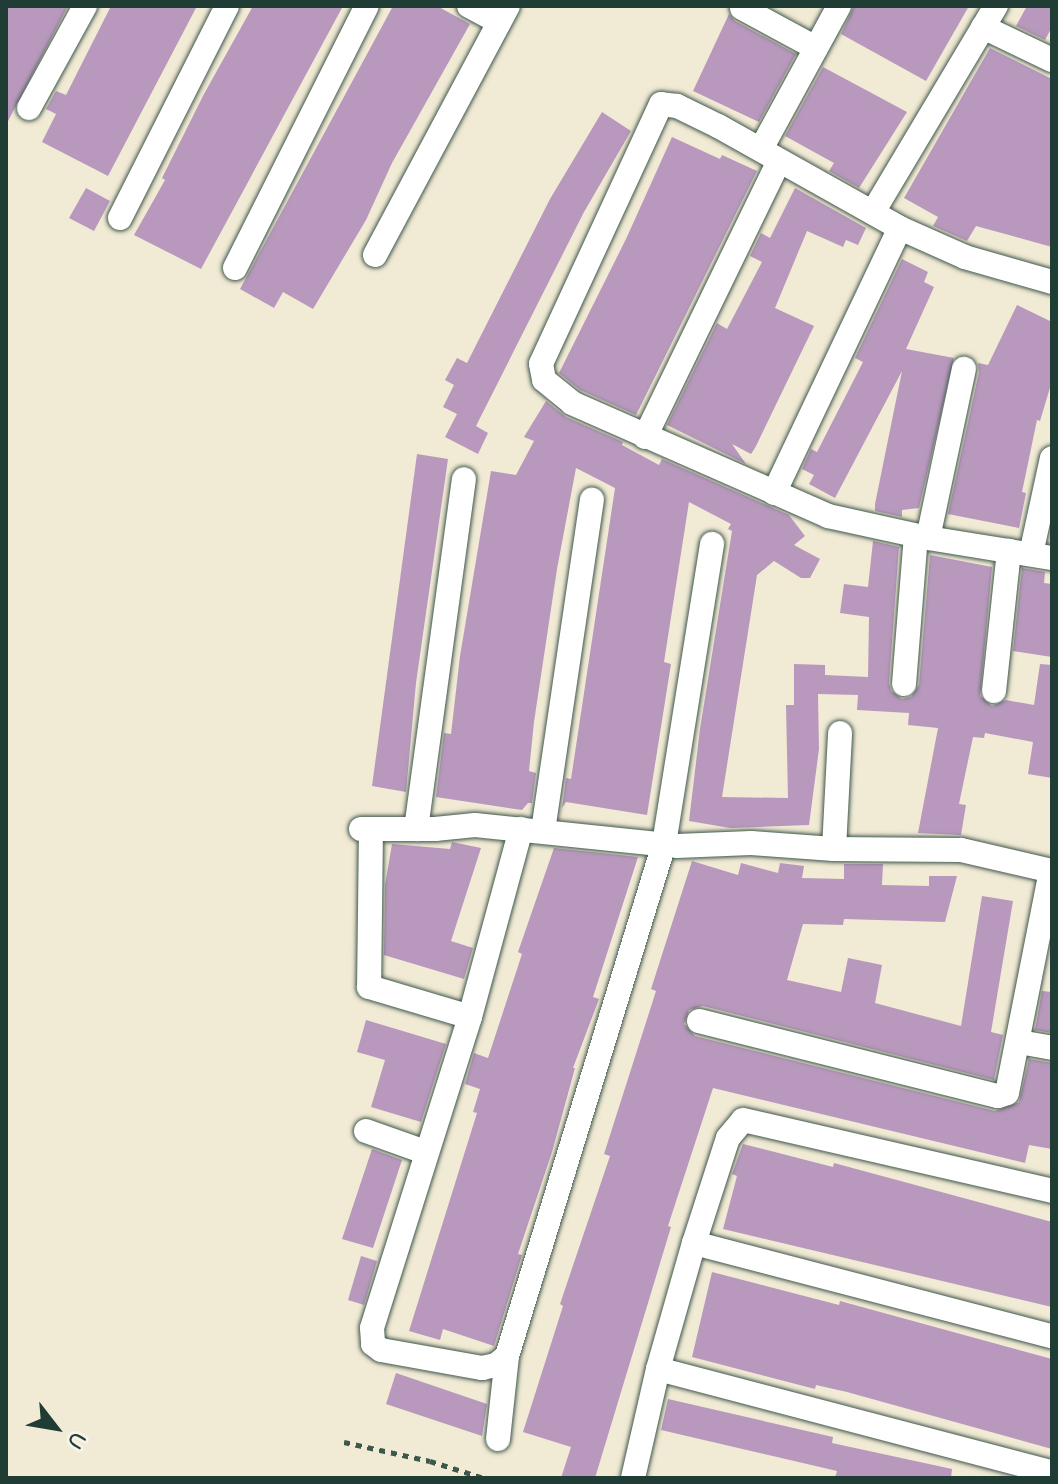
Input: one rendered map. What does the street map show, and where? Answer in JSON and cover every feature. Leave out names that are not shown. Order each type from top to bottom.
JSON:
[{"type":"street","points":[[29,108],[85,6]]},
{"type":"street","points":[[120,218],[227,6]]},
{"type":"street","points":[[235,268],[367,6]]},
{"type":"street","points":[[375,255],[504,14],[469,6]]},
{"type":"street","points":[[645,437],[816,48],[839,6]]},
{"type":"street","points":[[742,8],[816,48]]},
{"type":"street","points":[[873,212],[989,16],[1052,60]]},
{"type":"street","points":[[1031,554],[922,537],[828,516],[645,437],[554,392],[544,380],[541,364],[661,104],[677,106],[900,228],[965,257],[1052,282]]},
{"type":"street","points":[[774,493],[900,228]]},
{"type":"street","points":[[904,684],[922,537],[964,369]]},
{"type":"street","points":[[994,691],[1031,554],[1052,458]]},
{"type":"street","points":[[416,829],[464,479]]},
{"type":"street","points":[[507,1356],[496,1365],[482,1368],[381,1350],[362,1343],[372,1328],[377,1303],[425,1152],[532,830],[592,500]]},
{"type":"street","points":[[498,1439],[507,1356],[663,845],[712,544]]},
{"type":"street","points":[[834,849],[840,733]]},
{"type":"street","points":[[470,1017],[369,987],[366,829],[475,825],[663,845],[751,843],[834,849],[961,850],[1052,871],[1007,1093],[998,1096],[699,1021]]},
{"type":"street","points":[[1019,1042],[1052,1048]]},
{"type":"street","points":[[633,1478],[658,1369],[694,1243],[728,1138],[743,1120],[1052,1191]]},
{"type":"street","points":[[366,1131],[425,1152]]},
{"type":"street","points":[[694,1243],[1052,1336]]},
{"type":"street","points":[[658,1369],[1052,1472]]},
{"type":"path","points":[[344,1442],[430,1461],[484,1478]]},
{"type":"building","points":[[6,6],[68,6],[6,125]]},
{"type":"building","points":[[111,6],[197,6],[108,176],[42,142],[56,114],[46,109],[56,91],[66,95]]},
{"type":"building","points":[[253,6],[343,6],[201,269],[134,235],[165,180],[162,178],[204,94]]},
{"type":"building","points":[[393,6],[437,6],[470,24],[392,163],[366,220],[313,309],[283,292],[274,308],[240,289]]},
{"type":"building","points":[[854,6],[969,6],[926,81],[841,34]]},
{"type":"building","points":[[1027,6],[1052,6],[1052,27],[1045,40],[1016,26]]},
{"type":"building","points":[[729,14],[735,21],[796,54],[759,122],[693,91]]},
{"type":"building","points":[[990,48],[1052,79],[1052,247],[976,226],[967,241],[933,226],[938,217],[904,198]]},
{"type":"building","points":[[823,67],[907,112],[859,188],[829,171],[834,163],[785,136]]},
{"type":"building","points":[[602,112],[631,131],[584,212],[476,426],[488,433],[478,454],[445,437],[457,414],[443,407],[454,385],[445,380],[457,358],[467,363],[550,199]]},
{"type":"building","points":[[672,137],[720,159],[722,155],[757,171],[636,415],[580,390],[559,373],[626,239]]},
{"type":"building","points":[[86,188],[110,201],[94,231],[69,218]]},
{"type":"building","points":[[795,188],[866,228],[858,245],[846,240],[843,247],[807,231],[775,308],[814,326],[751,454],[732,444],[746,464],[667,425],[717,323],[727,329],[762,262],[750,256],[761,233],[770,238]]},
{"type":"building","points":[[902,259],[928,272],[924,282],[934,287],[906,349],[954,358],[919,508],[902,510],[902,517],[875,511],[875,504],[902,371],[835,498],[809,484],[814,475],[802,469],[811,449],[817,452],[863,362],[855,358]]},
{"type":"building","points":[[1017,305],[1052,322],[1052,381],[1040,421],[1037,420],[1022,492],[1026,493],[1019,528],[948,514],[979,372],[978,363],[988,365]]},
{"type":"building","points":[[546,401],[566,417],[623,442],[622,445],[659,465],[662,459],[789,515],[805,536],[794,545],[820,559],[810,578],[801,578],[774,561],[757,575],[722,797],[788,798],[786,705],[794,705],[794,664],[825,665],[825,675],[868,677],[869,617],[840,613],[844,584],[868,587],[873,541],[899,547],[889,683],[891,691],[902,699],[911,697],[919,685],[930,555],[992,567],[980,696],[992,706],[1006,700],[1034,705],[1040,664],[1052,665],[1052,778],[1028,774],[1033,742],[985,733],[984,738],[973,737],[959,804],[966,805],[961,835],[918,833],[938,728],[908,725],[909,713],[857,710],[858,695],[818,694],[819,749],[809,825],[730,828],[689,821],[700,729],[732,531],[728,529],[731,524],[689,502],[664,662],[671,664],[647,815],[566,802],[562,808],[566,778],[571,779],[615,488],[576,468],[534,722],[529,771],[536,773],[532,803],[522,810],[436,797],[444,733],[451,734],[460,656],[491,471],[516,475],[534,441],[524,437]]},
{"type":"building","points":[[417,454],[448,459],[416,683],[406,792],[372,786]]},
{"type":"building","points":[[1022,568],[1045,572],[1044,583],[1052,584],[1052,657],[1013,651]]},
{"type":"building","points":[[452,842],[481,848],[451,941],[473,948],[464,979],[384,955],[385,885],[392,844],[450,849]]},
{"type":"building","points":[[554,848],[638,857],[593,997],[599,999],[573,1068],[552,1152],[518,1254],[522,1255],[494,1346],[443,1329],[440,1340],[409,1331],[477,1113],[473,1112],[480,1089],[465,1084],[474,1053],[488,1058],[522,954],[518,952]]},
{"type":"building","points":[[692,861],[738,875],[741,863],[778,873],[780,863],[804,866],[802,878],[844,879],[844,864],[883,864],[882,885],[929,886],[929,876],[957,876],[945,922],[844,919],[843,925],[803,924],[787,980],[841,992],[848,958],[882,965],[875,1003],[961,1026],[982,896],[1013,901],[991,1032],[1003,1035],[994,1080],[703,1006],[689,1010],[684,1024],[695,1036],[995,1111],[1019,1102],[1029,1059],[1052,1063],[1052,1149],[1029,1145],[1025,1163],[713,1088],[668,1226],[671,1227],[595,1478],[561,1478],[571,1447],[523,1432],[563,1306],[560,1304],[610,1156],[604,1154],[656,991],[651,989]]},
{"type":"building","points":[[1042,991],[1052,992],[1052,1033],[1035,1030]]},
{"type":"building","points":[[366,1020],[446,1044],[421,1122],[371,1107],[385,1060],[357,1052]]},
{"type":"building","points":[[743,1144],[833,1167],[834,1163],[1052,1222],[1052,1307],[723,1229],[737,1176],[732,1174]]},
{"type":"building","points":[[372,1149],[402,1160],[373,1248],[342,1239]]},
{"type":"building","points":[[361,1256],[377,1261],[364,1305],[348,1300]]},
{"type":"building","points":[[712,1272],[839,1305],[840,1301],[1052,1359],[1052,1449],[847,1392],[816,1385],[815,1389],[692,1357]]},
{"type":"building","points":[[396,1373],[487,1404],[482,1436],[386,1404]]},
{"type":"building","points":[[668,1399],[833,1437],[832,1443],[952,1469],[951,1478],[835,1478],[837,1471],[661,1430]]}]
